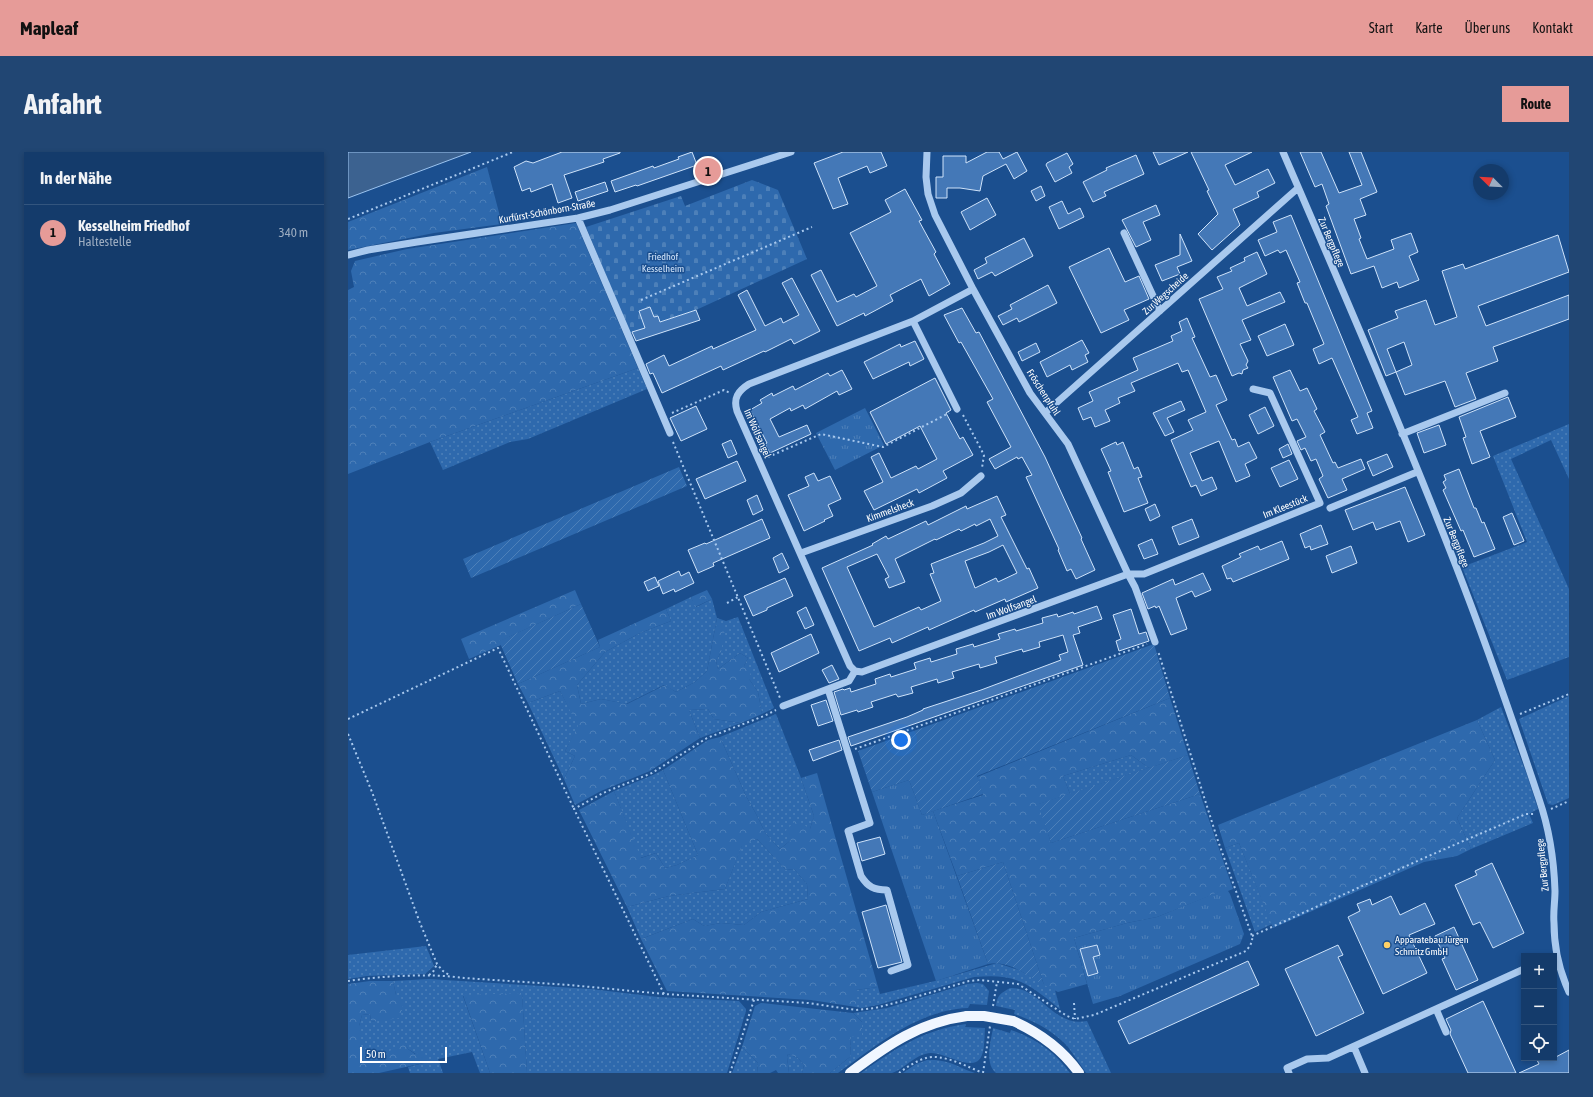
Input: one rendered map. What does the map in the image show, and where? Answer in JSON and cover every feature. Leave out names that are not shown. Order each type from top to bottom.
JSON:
[{"type":"main road","points":[[850,1073],[901,1038],[920,1028],[940,1021],[967,1016],[984,1016],[1013,1021],[1032,1030],[1049,1041],[1065,1056],[1079,1073]]},
{"type":"street","name":"Kurfürst-Schönborn-Straße","points":[[348,255],[368,250],[417,242],[578,218],[617,208],[791,152]]},
{"type":"street","name":"Fröschenpfuhl","points":[[927,152],[926,177],[930,201],[935,215],[973,289],[1030,393],[1068,444],[1135,587],[1155,642]]},
{"type":"street","name":"Zur Bergpflege","points":[[1283,152],[1456,566],[1512,717],[1543,812],[1551,843],[1555,891],[1554,953]]},
{"type":"street","name":"Zur Wegscheide","points":[[1045,413],[1298,188]]},
{"type":"street","points":[[578,218],[670,433]]},
{"type":"street","points":[[1124,233],[1160,311]]},
{"type":"street","points":[[736,396],[741,389],[749,384],[913,321],[973,289]]},
{"type":"street","points":[[913,321],[957,409]]},
{"type":"street","name":"Im Kleestück","points":[[1128,574],[1144,574],[1320,503],[1270,393],[1253,389]]},
{"type":"street","points":[[1402,434],[1505,394]]},
{"type":"street","name":"Im Wolfsangel","points":[[736,396],[735,403],[737,411],[850,666],[855,671],[862,672],[1128,574]]},
{"type":"street","points":[[1330,508],[1417,472]]},
{"type":"street","name":"Kimmelsheck","points":[[801,553],[932,506],[961,494],[981,476]]},
{"type":"street","points":[[783,706],[849,681],[855,671]]},
{"type":"street","points":[[828,689],[870,823],[848,832],[861,876],[864,881],[875,890],[887,890],[908,965],[891,971]]},
{"type":"street","name":"Zur Bergpflege","points":[[1557,963],[1569,992]]},
{"type":"street","points":[[1286,1071],[1308,1059],[1328,1058],[1521,970]]},
{"type":"street","points":[[1436,1009],[1446,1032]]},
{"type":"street","points":[[1354,1046],[1365,1073]]},
{"type":"path","points":[[348,219],[513,152]]},
{"type":"path","points":[[641,300],[812,227]]},
{"type":"path","points":[[664,417],[724,390],[736,396]]},
{"type":"path","points":[[760,461],[821,434],[883,448],[957,409],[962,412],[984,455],[981,476]]},
{"type":"path","points":[[574,809],[603,793],[652,773],[707,738],[764,716],[783,706],[670,433]]},
{"type":"path","points":[[727,603],[738,597]]},
{"type":"path","points":[[348,981],[368,978],[450,976],[664,994],[808,1003],[856,1010],[875,1008],[969,981],[980,980],[1018,984],[1029,990],[1059,1012],[1075,1019],[1094,1015],[1246,951],[1250,945],[1252,936],[1217,838],[1155,642],[848,752]]},
{"type":"path","points":[[348,719],[498,648],[664,994]]},
{"type":"path","points":[[1512,717],[1569,694]]},
{"type":"path","points":[[348,734],[372,792],[420,923],[438,964],[443,972],[450,976]]},
{"type":"path","points":[[1252,936],[1424,858],[1526,814],[1539,814],[1569,801]]},
{"type":"path","points":[[428,976],[433,972],[438,964]]},
{"type":"path","points":[[730,1073],[754,1000]]},
{"type":"path","points":[[1074,1003],[1075,1019]]},
{"type":"path","points":[[899,1073],[915,1062],[927,1057],[952,1060],[983,1073]]},
{"type":"green space","points":[[487,167],[502,224],[434,233],[348,250],[348,222]]},
{"type":"green space","name":"Friedhof Kesselheim","points":[[752,180],[778,190],[807,259],[696,310],[630,333],[586,227],[681,196],[685,206]]},
{"type":"green space","points":[[576,223],[638,368],[430,442],[348,474],[348,290],[354,287],[351,271],[355,261],[407,249]]},
{"type":"green space","points":[[638,368],[647,389],[528,439],[510,442],[443,470],[430,442]]},
{"type":"green space","points":[[865,408],[884,445],[835,470],[816,433]]},
{"type":"green space","points":[[1569,424],[1569,479],[1551,440],[1511,459],[1569,589],[1569,657],[1507,680],[1462,567],[1527,542],[1493,456]]},
{"type":"green space","points":[[679,467],[687,486],[471,578],[463,559]]},
{"type":"green space","points":[[575,590],[581,604],[500,641],[501,645],[469,659],[461,639]]},
{"type":"green space","points":[[707,590],[712,599],[695,607],[691,597]]},
{"type":"green space","points":[[691,597],[696,607],[712,599],[717,618],[707,671],[695,682],[676,692],[664,685],[626,704],[601,699],[581,704],[577,685],[605,652],[640,633],[671,621],[666,609]]},
{"type":"green space","points":[[581,604],[600,647],[518,684],[499,641]]},
{"type":"green space","points":[[666,609],[671,621],[640,633],[605,652],[577,685],[581,704],[601,699],[627,704],[665,685],[676,692],[695,682],[707,671],[717,618],[725,628],[721,652],[716,661],[718,669],[740,653],[748,658],[744,666],[752,668],[749,679],[758,692],[762,714],[741,723],[714,719],[708,709],[689,710],[700,738],[650,771],[601,791],[575,805],[564,779],[575,756],[565,751],[578,726],[560,691],[528,703],[518,684],[600,647],[598,640]]},
{"type":"green space","points":[[738,617],[774,708],[762,714],[758,692],[749,679],[744,666],[748,658],[740,653],[718,669],[716,661],[721,652],[717,618],[726,621]]},
{"type":"green space","points":[[1154,644],[1170,698],[977,776],[983,794],[922,815],[909,780],[872,792],[858,751]]},
{"type":"green space","points":[[560,691],[579,726],[565,751],[575,756],[564,779],[528,703]]},
{"type":"green space","points":[[1569,696],[1569,798],[1553,805],[1548,804],[1519,719]]},
{"type":"green space","points":[[1170,698],[1188,755],[1149,768],[1131,755],[1063,776],[1070,794],[1039,804],[1051,843],[1200,794],[1233,889],[1222,891],[1157,917],[1127,923],[1074,938],[1087,984],[1058,992],[1044,985],[1003,862],[957,876],[933,811],[983,795],[977,777]]},
{"type":"green space","points":[[1501,707],[1527,775],[1538,809],[1529,814],[1533,823],[1471,849],[1457,818],[1495,760],[1477,720]]},
{"type":"green space","points":[[708,709],[714,719],[741,723],[700,738],[689,710]]},
{"type":"green space","points":[[776,714],[814,816],[810,829],[791,840],[780,849],[766,834],[746,796],[720,737]]},
{"type":"green space","points":[[1477,720],[1495,760],[1457,818],[1471,849],[1457,856],[1424,862],[1273,928],[1239,843],[1225,848],[1218,825]]},
{"type":"green space","points":[[720,737],[746,796],[766,834],[780,849],[791,840],[786,830],[797,820],[810,829],[814,816],[801,778],[817,773],[878,987],[856,990],[856,1007],[811,1000],[667,991],[641,939],[693,919],[704,926],[721,923],[744,925],[761,912],[808,899],[807,884],[794,869],[786,870],[757,839],[742,846],[725,889],[669,896],[627,907],[579,810],[614,791],[641,858],[656,853],[665,868],[677,865],[698,855],[663,770],[708,740]]},
{"type":"green space","points":[[1131,755],[1149,768],[1070,794],[1063,776]]},
{"type":"green space","points":[[1188,755],[1200,794],[1051,843],[1038,804]]},
{"type":"green space","points":[[663,770],[698,855],[677,865],[665,868],[656,853],[640,858],[614,791]]},
{"type":"green space","points":[[909,780],[922,815],[933,811],[988,964],[936,981],[872,792]]},
{"type":"green space","points":[[757,839],[786,870],[794,869],[807,884],[808,899],[761,912],[744,925],[721,923],[704,926],[693,919],[641,939],[627,907],[669,896],[725,889],[742,845]]},
{"type":"green space","points":[[1239,843],[1272,924],[1255,932],[1225,848]]},
{"type":"green space","points":[[1003,862],[1044,985],[1010,966],[995,963],[988,964],[957,876]]},
{"type":"green space","points":[[1223,890],[1228,891],[1230,894],[1244,934],[1240,944],[1120,996],[1093,1004],[1074,938],[1127,923],[1157,917]]},
{"type":"green space","points":[[426,946],[434,966],[425,974],[367,976],[348,979],[348,955]]},
{"type":"green space","points":[[997,963],[1019,970],[1055,990],[1060,1009],[1021,982],[1010,978],[992,976],[974,977],[878,1005],[861,1008],[856,1007],[856,990],[878,987],[880,994],[935,981]]},
{"type":"green space","points":[[429,979],[591,989],[658,997],[739,1001],[746,1011],[727,1073],[527,1073],[522,994],[463,996],[490,1073],[480,1073],[472,1052],[438,1059],[443,1073],[410,1073],[408,1067],[428,1062],[408,1049],[405,1043],[387,1059],[359,1046],[359,1026],[362,1015],[370,1014],[371,1022],[380,1020],[396,995],[393,981]]},
{"type":"green space","points":[[370,981],[393,981],[396,995],[404,1001],[400,1018],[371,1022],[370,1014],[362,1015],[359,1026],[359,1046],[379,1052],[387,1059],[391,1049],[405,1042],[408,1049],[415,1054],[424,1051],[428,1062],[379,1073],[348,1073],[348,984]]},
{"type":"green space","points":[[967,984],[983,984],[989,991],[987,1005],[970,1004],[968,1008],[950,1010],[915,1022],[883,1041],[838,1073],[830,1073],[851,1056],[850,1037],[862,1022],[853,1013],[887,1008]]},
{"type":"green space","points":[[1010,988],[1021,989],[1030,994],[1065,1019],[1075,1022],[1087,1021],[1111,1073],[1086,1073],[1068,1047],[1057,1036],[1036,1023],[1014,1014],[1015,1010],[996,1006],[997,999],[1000,995]]},
{"type":"green space","points":[[522,993],[527,1073],[490,1073],[463,995]]},
{"type":"green space","points":[[761,1003],[853,1013],[862,1022],[862,1035],[850,1037],[851,1056],[830,1073],[802,1073],[804,1065],[798,1058],[788,1054],[789,1073],[778,1073],[776,1070],[770,1073],[757,1073],[758,1063],[742,1047],[755,1006]]},
{"type":"green space","points":[[966,1024],[965,1027],[985,1028],[983,1052],[979,1060],[976,1062],[967,1063],[931,1053],[915,1058],[902,1068],[892,1073],[861,1073],[910,1041],[936,1031]]},
{"type":"green space","points":[[993,1028],[1010,1033],[1011,1030],[1028,1037],[1051,1052],[1070,1073],[996,1073],[992,1069],[989,1058]]},
{"type":"green space","points":[[742,1047],[758,1063],[757,1073],[732,1073]]},
{"type":"green space","points":[[788,1054],[798,1058],[804,1065],[802,1073],[789,1073]]},
{"type":"green space","points":[[927,1060],[947,1062],[975,1073],[903,1073],[916,1064]]},
{"type":"shaded area","points":[[348,152],[471,152],[348,198]]},
{"type":"building","points":[[562,152],[620,153],[603,159],[604,162],[564,175],[572,198],[558,203],[552,184],[531,192],[530,188],[522,191],[514,167],[526,161],[533,163]]},
{"type":"building","points":[[692,152],[697,165],[615,192],[611,181],[653,166],[654,168],[679,159],[678,157]]},
{"type":"building","points":[[843,152],[881,152],[887,166],[870,173],[867,166],[838,178],[848,204],[833,209],[814,163]]},
{"type":"building","points":[[987,152],[999,152],[1003,159],[1017,152],[1027,171],[1014,179],[1006,164],[983,176],[980,191],[947,188],[947,198],[936,198],[936,177],[943,177],[943,156],[966,156],[966,163]]},
{"type":"building","points":[[1153,152],[1188,152],[1159,165]]},
{"type":"building","points":[[1191,152],[1252,152],[1225,165],[1235,185],[1268,169],[1275,183],[1257,192],[1259,197],[1233,209],[1240,225],[1212,250],[1198,234],[1218,214],[1207,191],[1209,190]]},
{"type":"building","points":[[1300,152],[1321,152],[1339,193],[1362,185],[1349,152],[1361,152],[1377,192],[1360,199],[1366,215],[1354,219],[1361,238],[1359,239],[1367,259],[1394,249],[1391,240],[1411,233],[1418,252],[1409,256],[1419,280],[1399,288],[1397,282],[1382,288],[1374,266],[1351,274],[1326,206],[1329,204],[1322,184],[1315,187]]},
{"type":"building","points":[[1067,153],[1073,164],[1069,167],[1072,173],[1055,182],[1046,165],[1047,163]]},
{"type":"building","points":[[1136,155],[1144,174],[1104,192],[1106,196],[1093,202],[1083,182],[1107,170],[1106,168]]},
{"type":"building","points":[[605,182],[608,191],[578,201],[575,192]]},
{"type":"building","points":[[1041,186],[1045,196],[1036,201],[1031,191]]},
{"type":"building","points":[[905,189],[922,220],[919,221],[936,252],[934,254],[950,284],[929,296],[921,279],[890,295],[893,301],[865,316],[864,313],[837,326],[811,275],[821,270],[837,302],[854,294],[856,297],[877,286],[850,233],[891,212],[885,200]]},
{"type":"building","points":[[987,198],[996,215],[970,230],[961,212]]},
{"type":"building","points":[[1062,201],[1068,214],[1080,208],[1084,217],[1059,229],[1049,207]]},
{"type":"building","points":[[1156,205],[1160,215],[1143,222],[1151,240],[1136,247],[1122,220]]},
{"type":"building","points":[[1291,215],[1372,411],[1367,413],[1373,428],[1357,434],[1351,420],[1358,417],[1332,358],[1319,364],[1313,349],[1324,344],[1307,303],[1305,303],[1297,283],[1300,282],[1286,250],[1280,253],[1278,250],[1265,256],[1258,240],[1277,232],[1273,222]]},
{"type":"building","points":[[1180,234],[1192,261],[1177,267],[1180,274],[1162,281],[1155,265],[1180,255]]},
{"type":"building","points":[[1558,235],[1569,272],[1478,306],[1486,326],[1569,295],[1569,319],[1493,347],[1498,361],[1466,373],[1476,399],[1455,407],[1445,381],[1405,395],[1396,372],[1386,376],[1368,330],[1398,318],[1395,311],[1426,300],[1435,325],[1457,317],[1442,271],[1463,264],[1465,269]],"holes":[[[1404,342],[1412,365],[1396,372],[1387,349]]]},
{"type":"building","points":[[1024,238],[1033,256],[995,276],[992,272],[978,279],[974,270],[987,263],[985,258]]},
{"type":"building","points":[[1109,248],[1125,282],[1139,276],[1149,299],[1124,310],[1129,320],[1101,333],[1069,267]]},
{"type":"building","points":[[1257,252],[1267,274],[1239,288],[1247,306],[1280,292],[1285,302],[1242,320],[1251,340],[1240,344],[1248,361],[1246,365],[1248,368],[1243,370],[1242,374],[1239,373],[1232,376],[1199,299],[1223,289],[1217,277],[1232,271],[1230,268],[1245,261],[1244,258]]},
{"type":"building","points":[[792,278],[820,331],[794,344],[791,339],[723,370],[721,366],[662,393],[653,373],[650,374],[646,364],[664,355],[669,366],[712,346],[713,349],[756,330],[738,295],[747,290],[765,326],[781,318],[783,323],[799,315],[782,283]]},
{"type":"building","points":[[1048,285],[1057,303],[1019,322],[1017,318],[1003,325],[998,316],[1012,309],[1010,305]]},
{"type":"building","points":[[650,307],[654,317],[658,316],[660,322],[696,310],[700,320],[636,341],[632,332],[645,328],[639,311]]},
{"type":"building","points":[[962,308],[976,333],[979,332],[1045,457],[1082,538],[1081,539],[1095,570],[1076,579],[1071,569],[1067,571],[1058,550],[1059,549],[1026,477],[1032,475],[1022,457],[1018,459],[1017,457],[995,469],[989,459],[1011,447],[987,402],[993,399],[944,315]]},
{"type":"building","points":[[1187,318],[1195,337],[1192,338],[1210,377],[1216,375],[1227,400],[1216,405],[1232,440],[1235,439],[1238,447],[1249,442],[1257,458],[1245,464],[1250,476],[1236,482],[1219,441],[1190,453],[1202,481],[1212,477],[1217,489],[1201,496],[1196,485],[1191,487],[1171,440],[1193,430],[1188,420],[1206,412],[1188,370],[1182,372],[1178,363],[1131,383],[1135,391],[1118,398],[1120,403],[1105,410],[1110,421],[1095,427],[1091,417],[1083,420],[1078,408],[1093,401],[1089,392],[1138,370],[1133,358],[1173,341],[1171,336],[1182,331],[1179,322]]},
{"type":"building","points":[[1285,324],[1294,345],[1267,356],[1258,336]]},
{"type":"building","points":[[1082,340],[1089,353],[1085,355],[1088,362],[1072,370],[1070,365],[1047,377],[1040,362]]},
{"type":"building","points":[[915,341],[924,359],[910,366],[909,362],[873,379],[864,362],[900,344],[901,347]]},
{"type":"building","points":[[1036,343],[1040,352],[1022,361],[1018,352]]},
{"type":"building","points":[[842,370],[852,389],[839,395],[837,391],[805,409],[803,405],[791,411],[790,408],[770,419],[779,437],[807,425],[811,434],[770,453],[765,444],[767,443],[750,410],[762,403],[760,400],[772,393],[773,396],[793,386],[795,390],[828,373],[830,376]]},
{"type":"building","points":[[1290,370],[1300,391],[1307,388],[1317,409],[1314,411],[1325,432],[1320,435],[1333,463],[1335,462],[1338,468],[1361,459],[1365,469],[1342,479],[1347,490],[1328,498],[1319,479],[1323,476],[1316,459],[1311,461],[1305,448],[1301,450],[1297,441],[1306,437],[1297,419],[1292,421],[1273,377]]},
{"type":"building","points":[[935,378],[951,410],[946,413],[960,439],[963,437],[973,455],[943,471],[947,478],[919,493],[917,489],[874,510],[864,491],[883,482],[871,457],[879,453],[891,478],[916,466],[918,469],[937,459],[920,426],[886,444],[870,412]]},
{"type":"building","points":[[1508,397],[1516,417],[1480,431],[1490,457],[1472,464],[1463,438],[1466,437],[1459,417]]},
{"type":"building","points":[[1181,401],[1185,410],[1167,418],[1174,432],[1165,436],[1153,413]]},
{"type":"building","points":[[696,406],[707,429],[681,441],[670,418]]},
{"type":"building","points":[[1265,407],[1274,426],[1258,434],[1249,415]]},
{"type":"building","points":[[1439,425],[1446,445],[1424,453],[1417,433]]},
{"type":"building","points":[[731,440],[737,454],[728,458],[722,444]]},
{"type":"building","points":[[1116,442],[1117,445],[1123,442],[1134,469],[1138,467],[1142,477],[1138,478],[1148,503],[1124,512],[1108,472],[1111,471],[1101,449]]},
{"type":"building","points":[[1288,444],[1292,454],[1283,458],[1279,449]]},
{"type":"building","points":[[1387,454],[1393,467],[1373,476],[1367,462]]},
{"type":"building","points":[[1289,460],[1298,479],[1280,487],[1271,468]]},
{"type":"building","points":[[737,461],[746,481],[705,499],[696,479]]},
{"type":"building","points":[[1459,469],[1474,508],[1476,508],[1482,523],[1484,522],[1495,549],[1474,557],[1463,530],[1461,531],[1443,490],[1446,488],[1443,482],[1446,480],[1444,475]]},
{"type":"building","points":[[814,473],[818,481],[830,476],[841,499],[828,505],[833,516],[804,531],[788,495],[809,486],[805,477]]},
{"type":"building","points":[[1405,487],[1425,535],[1408,542],[1400,521],[1376,530],[1373,522],[1353,530],[1345,510]]},
{"type":"building","points":[[757,495],[763,510],[753,515],[747,500]]},
{"type":"building","points":[[997,496],[1006,515],[1001,517],[1027,569],[1029,568],[1038,588],[1006,602],[1005,599],[975,612],[974,610],[929,630],[928,627],[892,643],[890,638],[859,651],[822,568],[873,545],[872,544],[886,536],[888,539],[926,521],[928,525],[966,506],[967,509]],"holes":[[[990,519],[998,536],[931,564],[934,573],[930,574],[941,601],[921,610],[919,607],[874,627],[847,567],[877,554],[889,577],[885,579],[889,588],[905,582],[895,559],[935,539],[936,540],[959,529],[961,531],[975,524],[976,526]],[[1003,545],[1017,573],[998,582],[996,578],[975,588],[965,561]]]},
{"type":"building","points":[[1155,504],[1160,516],[1150,521],[1145,509]]},
{"type":"building","points":[[1512,513],[1524,541],[1514,545],[1503,517]]},
{"type":"building","points":[[762,519],[770,538],[713,563],[714,566],[698,573],[688,550],[705,543],[706,544]]},
{"type":"building","points":[[1192,519],[1199,537],[1179,545],[1172,527]]},
{"type":"building","points":[[1321,525],[1328,544],[1311,550],[1310,546],[1305,548],[1300,534]]},
{"type":"building","points":[[1152,539],[1158,554],[1144,559],[1138,545]]},
{"type":"building","points":[[1282,541],[1289,559],[1233,582],[1231,578],[1227,579],[1222,566],[1241,557],[1239,554],[1258,546],[1260,550]]},
{"type":"building","points":[[1351,546],[1357,563],[1332,573],[1326,556]]},
{"type":"building","points":[[782,553],[789,568],[779,573],[773,558]]},
{"type":"building","points":[[679,571],[681,576],[689,572],[694,583],[675,592],[674,589],[663,594],[658,581]]},
{"type":"building","points":[[1203,573],[1211,590],[1195,597],[1192,591],[1176,598],[1187,629],[1171,635],[1159,606],[1148,609],[1142,593],[1173,579],[1175,585]]},
{"type":"building","points":[[655,577],[659,586],[648,591],[644,582]]},
{"type":"building","points":[[785,578],[793,596],[753,616],[744,596]]},
{"type":"building","points":[[1097,606],[1102,619],[1078,627],[1080,633],[1073,635],[1083,665],[851,746],[848,737],[907,717],[923,709],[981,690],[1061,660],[1059,655],[1068,652],[1063,635],[1039,642],[1040,647],[1023,652],[1022,649],[995,657],[997,663],[980,668],[979,664],[952,672],[954,678],[938,683],[937,679],[911,687],[913,693],[898,697],[896,694],[871,702],[873,707],[858,712],[857,710],[841,715],[834,692],[850,688],[851,692],[876,684],[875,679],[890,674],[891,677],[916,669],[914,663],[930,658],[931,662],[957,654],[956,649],[973,644],[974,647],[1000,639],[998,634],[1015,629],[1016,631],[1043,623],[1042,618],[1057,614],[1058,617],[1073,612],[1074,614]]},
{"type":"building","points":[[806,607],[814,625],[805,629],[797,612]]},
{"type":"building","points":[[1131,609],[1139,634],[1146,632],[1149,641],[1119,651],[1116,641],[1121,639],[1113,615]]},
{"type":"building","points":[[811,634],[819,653],[779,672],[771,653]]},
{"type":"building","points":[[832,665],[839,679],[829,683],[822,670]]},
{"type":"building","points":[[826,700],[833,721],[818,726],[811,705]]},
{"type":"building","points":[[839,740],[842,750],[813,761],[809,750]]},
{"type":"building","points":[[880,837],[885,854],[862,861],[857,843]]},
{"type":"building","points":[[1492,863],[1524,933],[1493,948],[1480,922],[1473,925],[1455,885],[1477,875],[1475,871]]},
{"type":"building","name":"Apparatebau Jürgen Schmitz GmbH","points":[[1391,896],[1400,915],[1425,903],[1435,924],[1409,935],[1427,973],[1383,994],[1348,917],[1360,911],[1357,904],[1370,899],[1372,905]]},
{"type":"building","points":[[886,905],[902,962],[878,968],[862,912]]},
{"type":"building","points":[[1454,927],[1478,980],[1456,990],[1442,959],[1445,958],[1435,936]]},
{"type":"building","points":[[1097,945],[1100,955],[1093,957],[1098,973],[1088,976],[1080,949]]},
{"type":"building","points":[[1338,945],[1343,955],[1338,957],[1364,1013],[1316,1036],[1285,969]]},
{"type":"building","points":[[1248,961],[1259,985],[1129,1044],[1118,1021]]},
{"type":"building","points":[[1483,1001],[1516,1073],[1468,1073],[1450,1034],[1451,1030],[1446,1019]]},
{"type":"building","points":[[1569,1050],[1569,1073],[1519,1073],[1539,1064],[1538,1061],[1557,1061],[1557,1056]]},
{"type":"place","name":"Kesselheim Friedhof","points":[[708,171]]},
{"type":"place","name":"Apparatebau Jürgen Schmitz GmbH","points":[[1387,945]]}]
